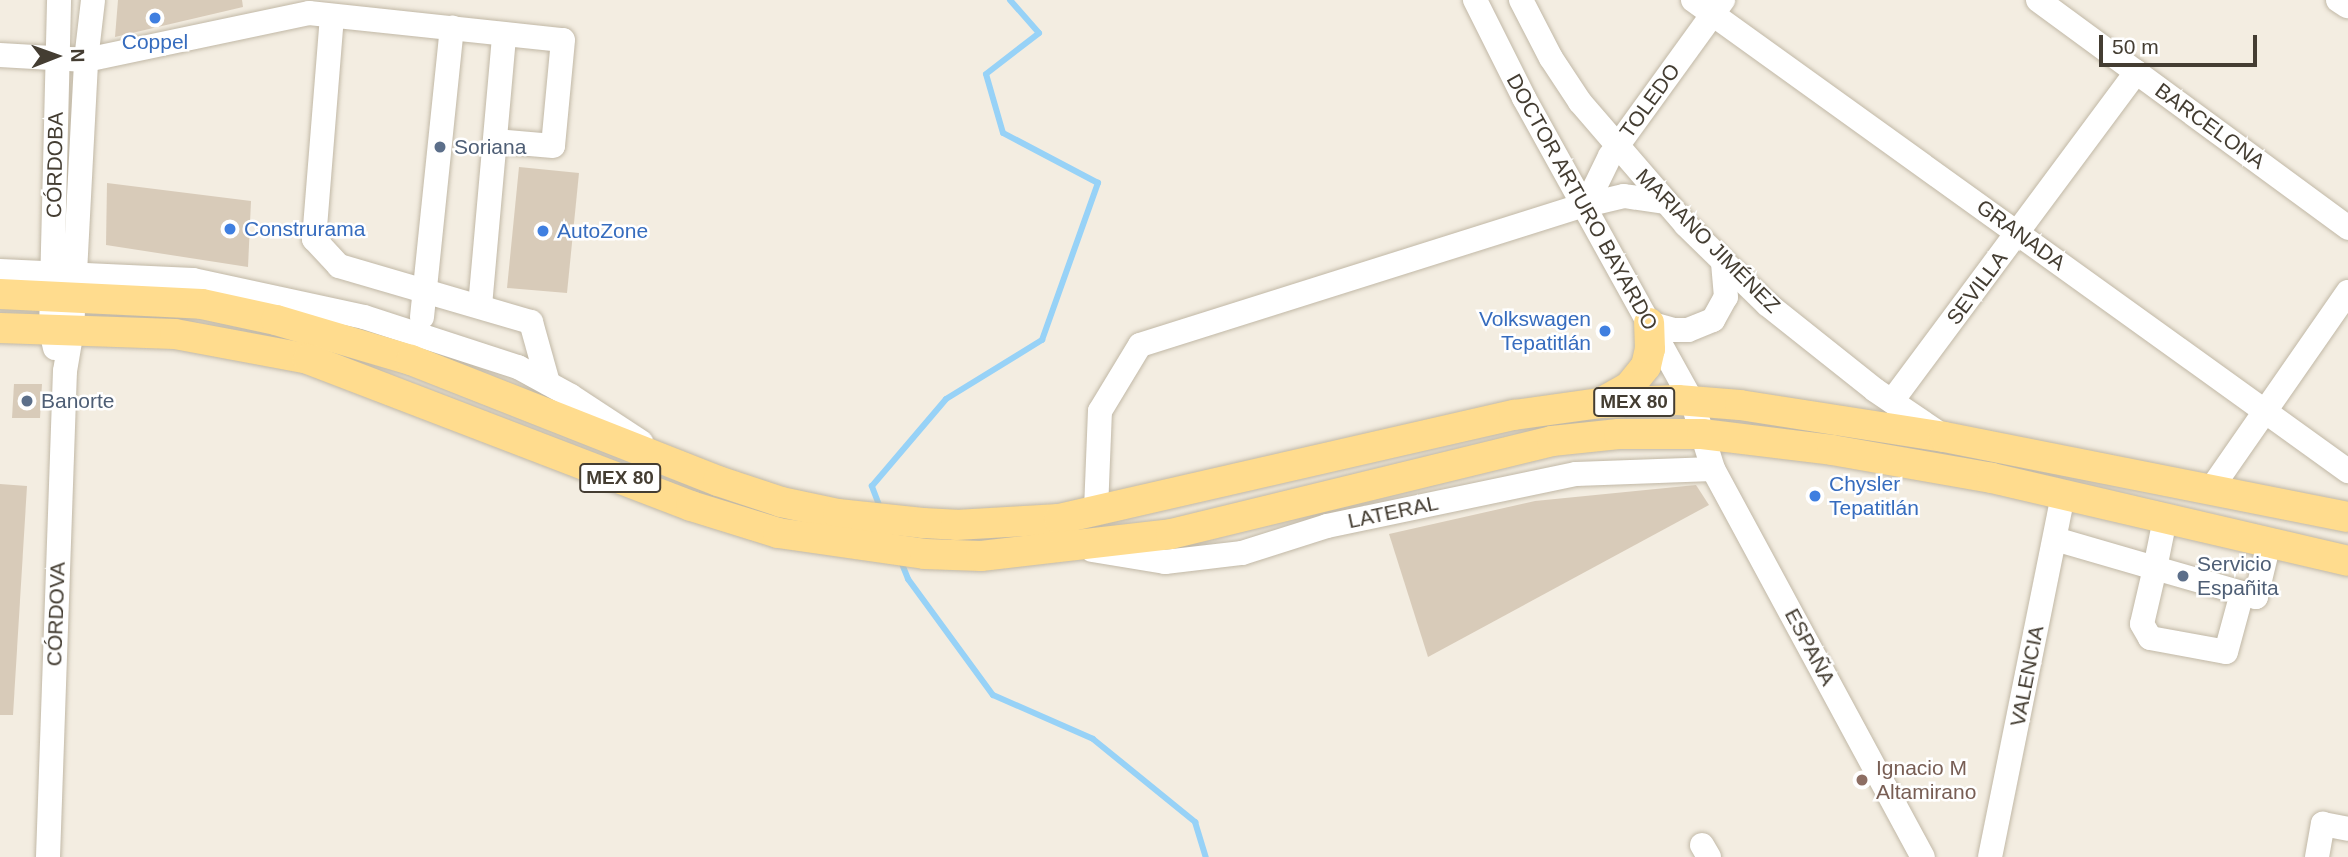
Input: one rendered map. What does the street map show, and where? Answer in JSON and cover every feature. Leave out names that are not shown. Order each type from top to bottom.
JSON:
[{"type":"main road","name":"MEX 80","points":[[0,294],[63,285],[202,304],[276,320],[411,360],[670,462],[781,502],[838,514],[923,523],[956,525],[1059,519],[1514,415],[1599,403],[1692,401],[1740,405],[1944,437],[2343,516]]},
{"type":"main road","points":[[1599,403],[1629,387],[1646,366],[1650,349],[1649,323]]},
{"type":"main road","name":"MEX 80","points":[[0,328],[175,334],[308,359],[691,506],[778,533],[925,554],[981,556],[1171,534],[1552,442],[1619,434],[1702,434],[1832,450],[1992,478],[2348,561]]},
{"type":"main road","points":[[2165,519],[2199,512],[2343,516]]},
{"type":"street","name":"CÓRDOBA","points":[[59,0],[62,330]]},
{"type":"street","name":"CÓRDOBA","points":[[63,285],[93,0]]},
{"type":"street","name":"DOCTOR ARTURO BAYARDO","points":[[1475,0],[1582,206],[1692,401],[1702,434]]},
{"type":"street","name":"MARIANO JIMÉNEZ","points":[[1521,0],[1566,80],[1616,146],[1723,263],[1777,311],[1892,401],[1944,437]]},
{"type":"street","name":"BARCELONA","points":[[2038,0],[2348,228]]},
{"type":"street","name":"TOLEDO","points":[[1582,206],[1591,195],[1616,146],[1710,5]]},
{"type":"street","name":"GRANADA","points":[[1710,5],[2018,233],[2348,471]]},
{"type":"street","points":[[0,55],[86,60],[309,13],[504,36],[564,40],[553,146],[495,141]]},
{"type":"street","points":[[332,16],[314,239],[339,266],[531,322],[548,383]]},
{"type":"street","points":[[422,317],[453,28]]},
{"type":"street","points":[[480,306],[504,36]]},
{"type":"street","name":"SEVILLA","points":[[1892,401],[2136,72]]},
{"type":"street","points":[[1096,510],[1100,411],[1140,345],[1582,206],[1623,196],[1665,202]]},
{"type":"street","points":[[1649,323],[1673,330],[1688,330],[1713,320],[1726,297],[1723,263]]},
{"type":"street","points":[[0,271],[63,285],[193,280],[378,321],[519,367],[670,462]]},
{"type":"street","points":[[2211,489],[2348,292]]},
{"type":"street","points":[[202,304],[283,298]]},
{"type":"street","name":"CÓRDOVA","points":[[48,857],[65,371],[62,330]]},
{"type":"street","name":"ESPAÑA","points":[[1702,434],[1713,469],[1923,857]]},
{"type":"street","name":"LATERAL","points":[[1076,547],[1165,562],[1242,553],[1327,526],[1576,474],[1713,469]]},
{"type":"street","name":"VALENCIA","points":[[1990,857],[2063,495]]},
{"type":"street","points":[[2165,519],[2142,624],[2150,638],[2226,652],[2242,593]]},
{"type":"street","points":[[2054,539],[2256,597],[2269,543]]},
{"type":"street","points":[[2317,857],[2323,824],[2348,829]]},
{"type":"building","name":"Coppel","points":[[118,0],[242,0],[243,7],[115,37]]},
{"type":"building","name":"AutoZone","points":[[519,167],[579,173],[567,293],[507,288]]},
{"type":"building","points":[[107,183],[251,201],[248,267],[106,245]]},
{"type":"building","name":"Banorte","points":[[14,384],[42,384],[40,418],[12,418]]},
{"type":"building","points":[[0,484],[27,486],[13,715],[0,715]]},
{"type":"building","points":[[1696,485],[1709,505],[1428,657],[1389,534],[1535,501]]},
{"type":"waterway","points":[[881,510],[872,486],[946,399],[1042,340],[1098,183],[1003,133],[986,74],[1039,33],[1010,0]]},
{"type":"waterway","points":[[900,559],[908,579],[993,695],[1093,739],[1195,822],[1206,857]]},
{"type":"place","name":"Coppel","points":[[155,18]]},
{"type":"place","name":"Soriana","points":[[440,147]]},
{"type":"place","name":"Construrama","points":[[230,229]]},
{"type":"place","name":"AutoZone","points":[[543,231]]},
{"type":"place","name":"Volkswagen Tepatitlán","points":[[1605,331]]},
{"type":"place","name":"Banorte","points":[[27,401]]},
{"type":"place","name":"Chysler Tepatitlán","points":[[1815,496]]},
{"type":"place","name":"Servicio Españita","points":[[2183,576]]},
{"type":"place","name":"Ignacio M Altamirano","points":[[1862,780]]}]
